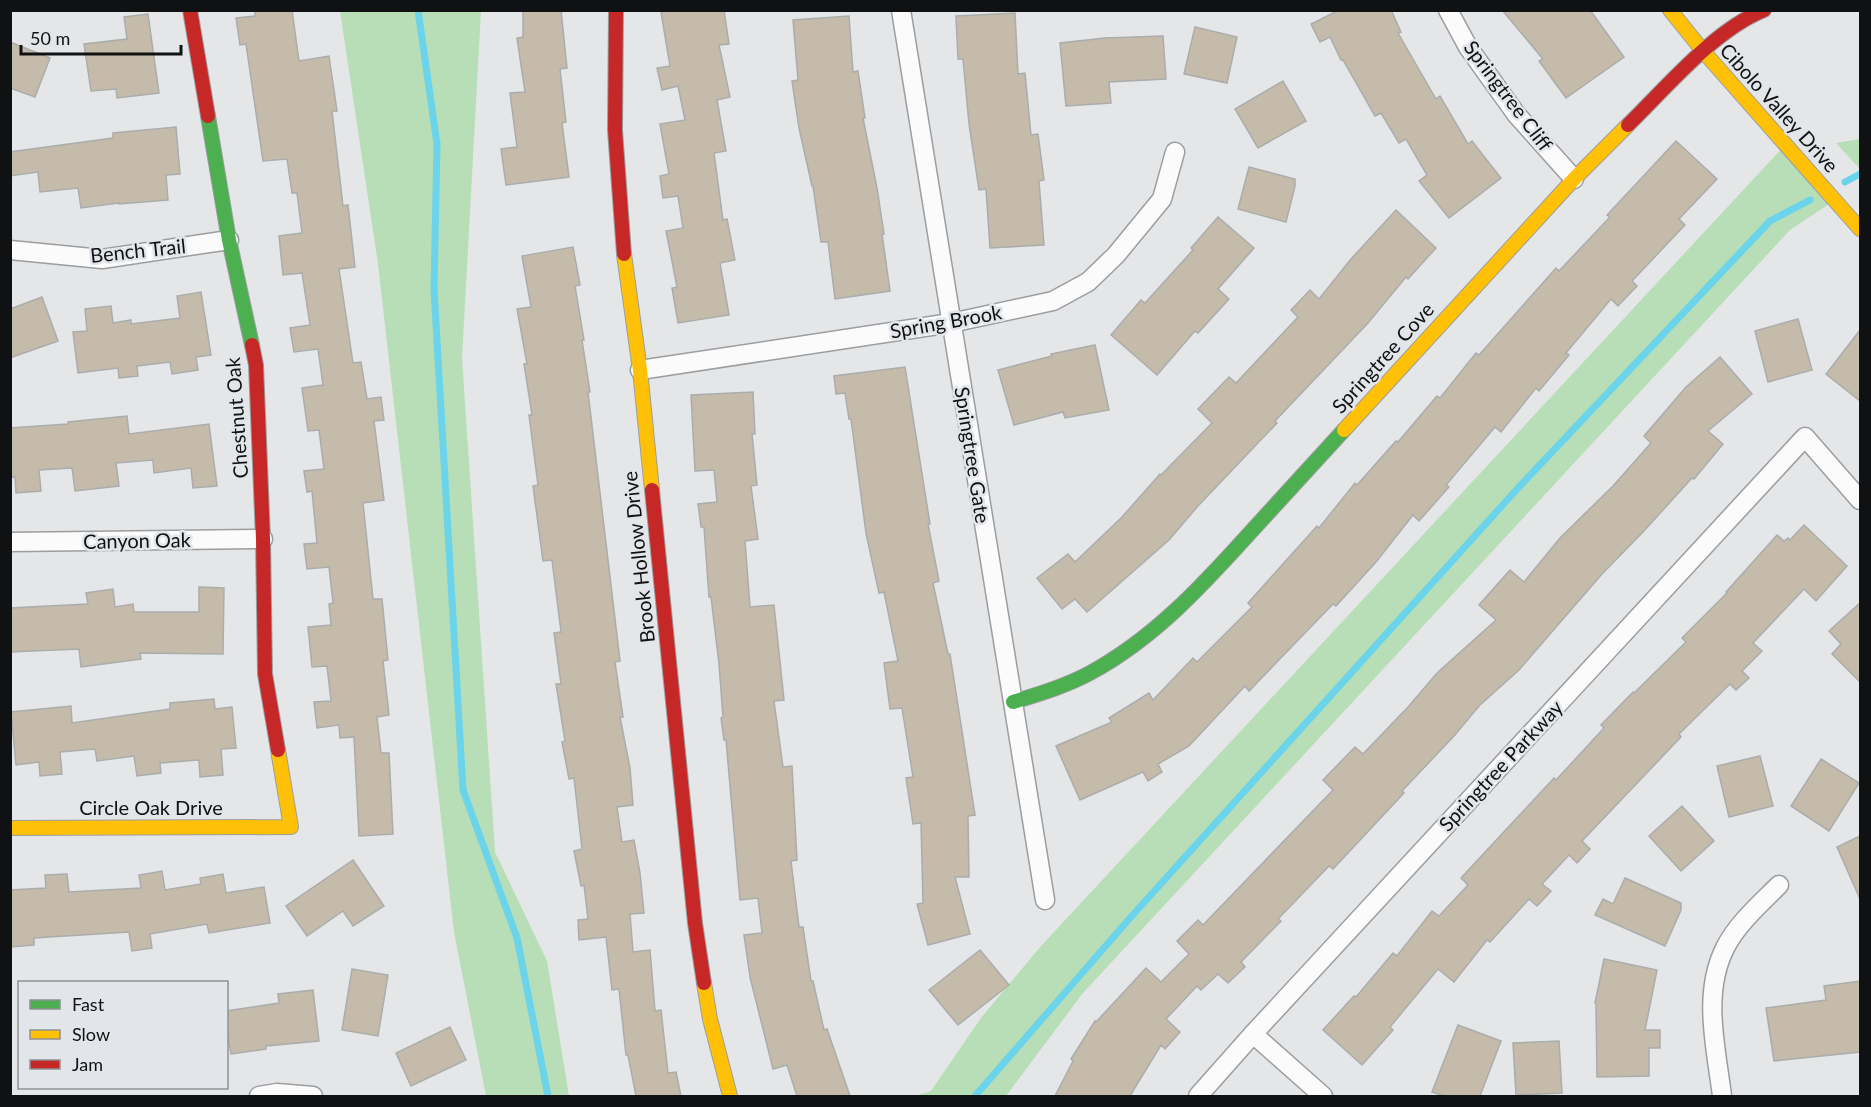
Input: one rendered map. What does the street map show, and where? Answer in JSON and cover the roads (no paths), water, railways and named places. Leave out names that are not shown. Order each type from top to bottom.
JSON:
[{"type":"street","name":"Chestnut Oak","points":[[190,10],[229,240],[256,365],[263,539],[265,674],[291,826]]},
{"type":"street","name":"Brook Hollow Drive","points":[[616,10],[615,130],[623,250],[640,370],[695,923],[710,1019],[730,1096]]},
{"type":"street","name":"Springtree Gate","points":[[901,10],[1045,900]]},
{"type":"street","name":"Springtree Cliff","points":[[1448,10],[1468,47],[1516,114],[1574,179]]},
{"type":"street","name":"Cibolo Valley Drive","points":[[1670,10],[1703,51],[1860,229]]},
{"type":"street","name":"Springtree Cove","points":[[1012,702],[1050,691],[1104,664],[1156,628],[1197,591],[1574,179],[1703,51],[1749,16],[1764,10]]},
{"type":"street","name":"Spring Brook","points":[[640,370],[951,323],[1053,301],[1088,282],[1116,255],[1162,199],[1175,152]]},
{"type":"street","name":"Bench Trail","points":[[10,250],[102,259],[229,240]]},
{"type":"street","name":"Springtree Parkway","points":[[1198,1096],[1805,437],[1860,501]]},
{"type":"street","name":"Canyon Oak","points":[[10,542],[263,539]]},
{"type":"street","name":"Circle Oak Drive","points":[[10,828],[291,826]]},
{"type":"street","points":[[1722,1096],[1711,993],[1716,971],[1725,946],[1779,885]]},
{"type":"street","points":[[1253,1034],[1323,1096]]},
{"type":"street","points":[[259,1096],[277,1094],[313,1096]]},
{"type":"waterway","points":[[418,10],[437,144],[434,289],[463,790],[517,938],[548,1096]]},
{"type":"waterway","points":[[1845,182],[1860,174]]},
{"type":"waterway","points":[[975,1096],[1130,918],[1518,488],[1770,221],[1810,200]]}]
